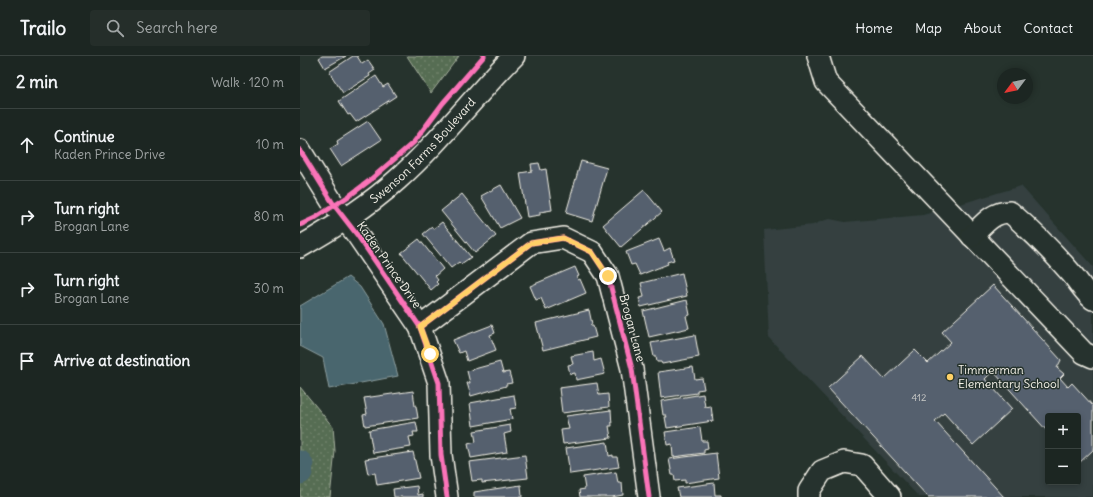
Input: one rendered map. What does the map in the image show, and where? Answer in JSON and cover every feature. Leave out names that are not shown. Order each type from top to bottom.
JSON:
[{"type":"street","name":"Swenson Farms Boulevard","points":[[300,247],[345,220],[397,180],[426,152],[514,56]]},
{"type":"street","points":[[818,56],[826,82],[1084,353],[1093,357]]},
{"type":"street","name":"Kaden Prince Drive","points":[[300,150],[345,220],[358,236],[420,327],[439,383],[441,455],[447,497]]},
{"type":"street","points":[[972,236],[995,215],[1001,212],[1010,212],[1038,237],[1072,274],[1086,294],[1093,299]]},
{"type":"street","name":"Brogan Lane","points":[[420,327],[531,243],[563,238],[592,252],[608,276],[632,369],[649,497]]},
{"type":"street","points":[[809,497],[809,490],[822,471],[844,462],[862,466],[890,497]]},
{"type":"shaded area","name":"Timmerman Elementary School","points":[[1021,186],[1093,267],[1093,497],[919,497],[769,338],[764,230],[813,225],[830,219],[845,222],[923,215]]},
{"type":"green space","points":[[407,56],[459,56],[431,93]]},
{"type":"green space","points":[[300,387],[333,427],[335,451],[330,497],[300,497]]},
{"type":"water","points":[[348,277],[360,287],[384,324],[398,376],[329,389],[323,358],[300,346],[300,306]]},
{"type":"building","points":[[322,56],[346,56],[325,68],[319,58]]},
{"type":"building","points":[[353,56],[357,56],[362,64],[368,60],[375,70],[369,74],[370,76],[343,93],[329,72]]},
{"type":"building","points":[[376,76],[383,87],[388,84],[396,96],[356,122],[350,114],[348,115],[339,101]]},
{"type":"building","points":[[368,121],[381,140],[341,166],[330,149],[338,144],[337,141]]},
{"type":"building","points":[[581,161],[607,168],[592,221],[566,213]]},
{"type":"building","points":[[539,163],[541,170],[546,169],[552,210],[540,212],[540,215],[527,217],[520,173],[532,171],[531,164]]},
{"type":"building","points":[[501,185],[520,218],[500,228],[481,196]]},
{"type":"building","points":[[644,190],[662,212],[621,247],[603,225]]},
{"type":"building","points":[[462,194],[496,236],[475,253],[441,211]]},
{"type":"building","points":[[442,222],[471,257],[461,264],[459,262],[451,268],[423,234]]},
{"type":"building","points":[[419,239],[443,269],[435,276],[438,280],[436,282],[438,284],[431,290],[401,253]]},
{"type":"building","points":[[659,239],[664,251],[670,248],[674,260],[667,262],[668,264],[640,275],[635,264],[631,265],[626,252]]},
{"type":"building","points":[[575,267],[579,276],[577,277],[578,280],[580,279],[586,293],[546,310],[541,298],[536,300],[530,286]]},
{"type":"building","points":[[682,273],[687,296],[641,307],[639,298],[644,297],[641,283]]},
{"type":"building","points":[[993,285],[1061,360],[1057,368],[1064,374],[1060,378],[1068,387],[1072,383],[1093,406],[1093,450],[1081,461],[1081,413],[1045,413],[1045,429],[993,371],[985,379],[1012,409],[973,445],[944,413],[935,421],[1004,497],[928,497],[828,388],[863,356],[884,379],[915,350],[928,363],[951,342],[942,332]]},
{"type":"building","points":[[687,300],[690,315],[686,316],[689,328],[649,337],[643,311]]},
{"type":"building","points":[[589,310],[592,324],[590,325],[593,326],[596,337],[543,350],[536,323]]},
{"type":"building","points":[[492,325],[495,333],[490,335],[496,350],[467,361],[464,351],[459,353],[453,340]]},
{"type":"building","points":[[695,335],[699,357],[662,364],[661,362],[657,362],[656,357],[654,357],[651,343]]},
{"type":"building","points":[[593,352],[594,361],[601,359],[605,374],[576,380],[575,373],[570,374],[568,365],[573,364],[571,356]]},
{"type":"building","points":[[500,362],[503,373],[509,372],[512,383],[471,396],[467,383],[470,383],[467,371]]},
{"type":"building","points":[[693,367],[695,379],[702,378],[704,389],[697,390],[697,393],[661,398],[658,372]]},
{"type":"building","points":[[597,383],[599,395],[608,394],[609,407],[562,413],[559,388]]},
{"type":"building","points":[[413,391],[418,418],[365,426],[363,415],[367,414],[364,398]]},
{"type":"building","points":[[703,394],[705,407],[711,406],[713,421],[667,428],[665,417],[667,417],[666,415],[663,415],[661,401]]},
{"type":"building","points":[[514,395],[516,408],[510,409],[512,419],[473,426],[470,403]]},
{"type":"building","points":[[611,410],[612,426],[609,426],[611,438],[563,444],[561,430],[569,429],[566,416]]},
{"type":"building","points":[[416,422],[418,432],[413,432],[414,436],[409,437],[411,447],[373,453],[369,430]]},
{"type":"building","points":[[510,425],[511,432],[504,434],[507,452],[471,458],[468,444],[476,442],[474,431]]},
{"type":"building","points":[[700,427],[702,441],[707,441],[708,449],[704,450],[704,453],[673,457],[672,444],[667,445],[665,432]]},
{"type":"building","points":[[607,442],[609,456],[613,455],[613,457],[617,457],[619,467],[570,474],[566,448]]},
{"type":"building","points":[[413,452],[419,478],[377,485],[375,473],[368,474],[365,459]]},
{"type":"building","points":[[716,453],[719,478],[685,483],[685,480],[675,481],[674,475],[672,475],[669,459]]},
{"type":"building","points":[[525,455],[528,478],[482,483],[482,480],[472,481],[469,462]]},
{"type":"building","points":[[616,472],[618,483],[622,483],[623,495],[612,497],[580,497],[579,490],[585,489],[583,477]]},
{"type":"building","points":[[714,483],[715,495],[721,495],[721,497],[679,497],[677,488]]},
{"type":"building","points":[[521,485],[522,497],[474,497],[474,492]]},
{"type":"building","points":[[417,486],[418,495],[423,494],[423,497],[394,497],[393,489]]},
{"type":"waterway","points":[[300,463],[300,472]]},
{"type":"cycle path","points":[[300,225],[315,218],[349,196],[369,181],[414,142],[443,103],[484,56]]},
{"type":"cycle path","points":[[300,150],[334,205],[358,236],[420,327],[439,383],[441,455],[447,497]]},
{"type":"cycle path","points":[[420,327],[531,243],[563,238],[592,252],[608,276],[632,369],[649,497]]},
{"type":"place","name":"Timmerman Elementary School","points":[[950,377]]},
{"type":"route","points":[[430,354],[420,327],[531,243],[563,238],[592,252],[608,276]]}]
